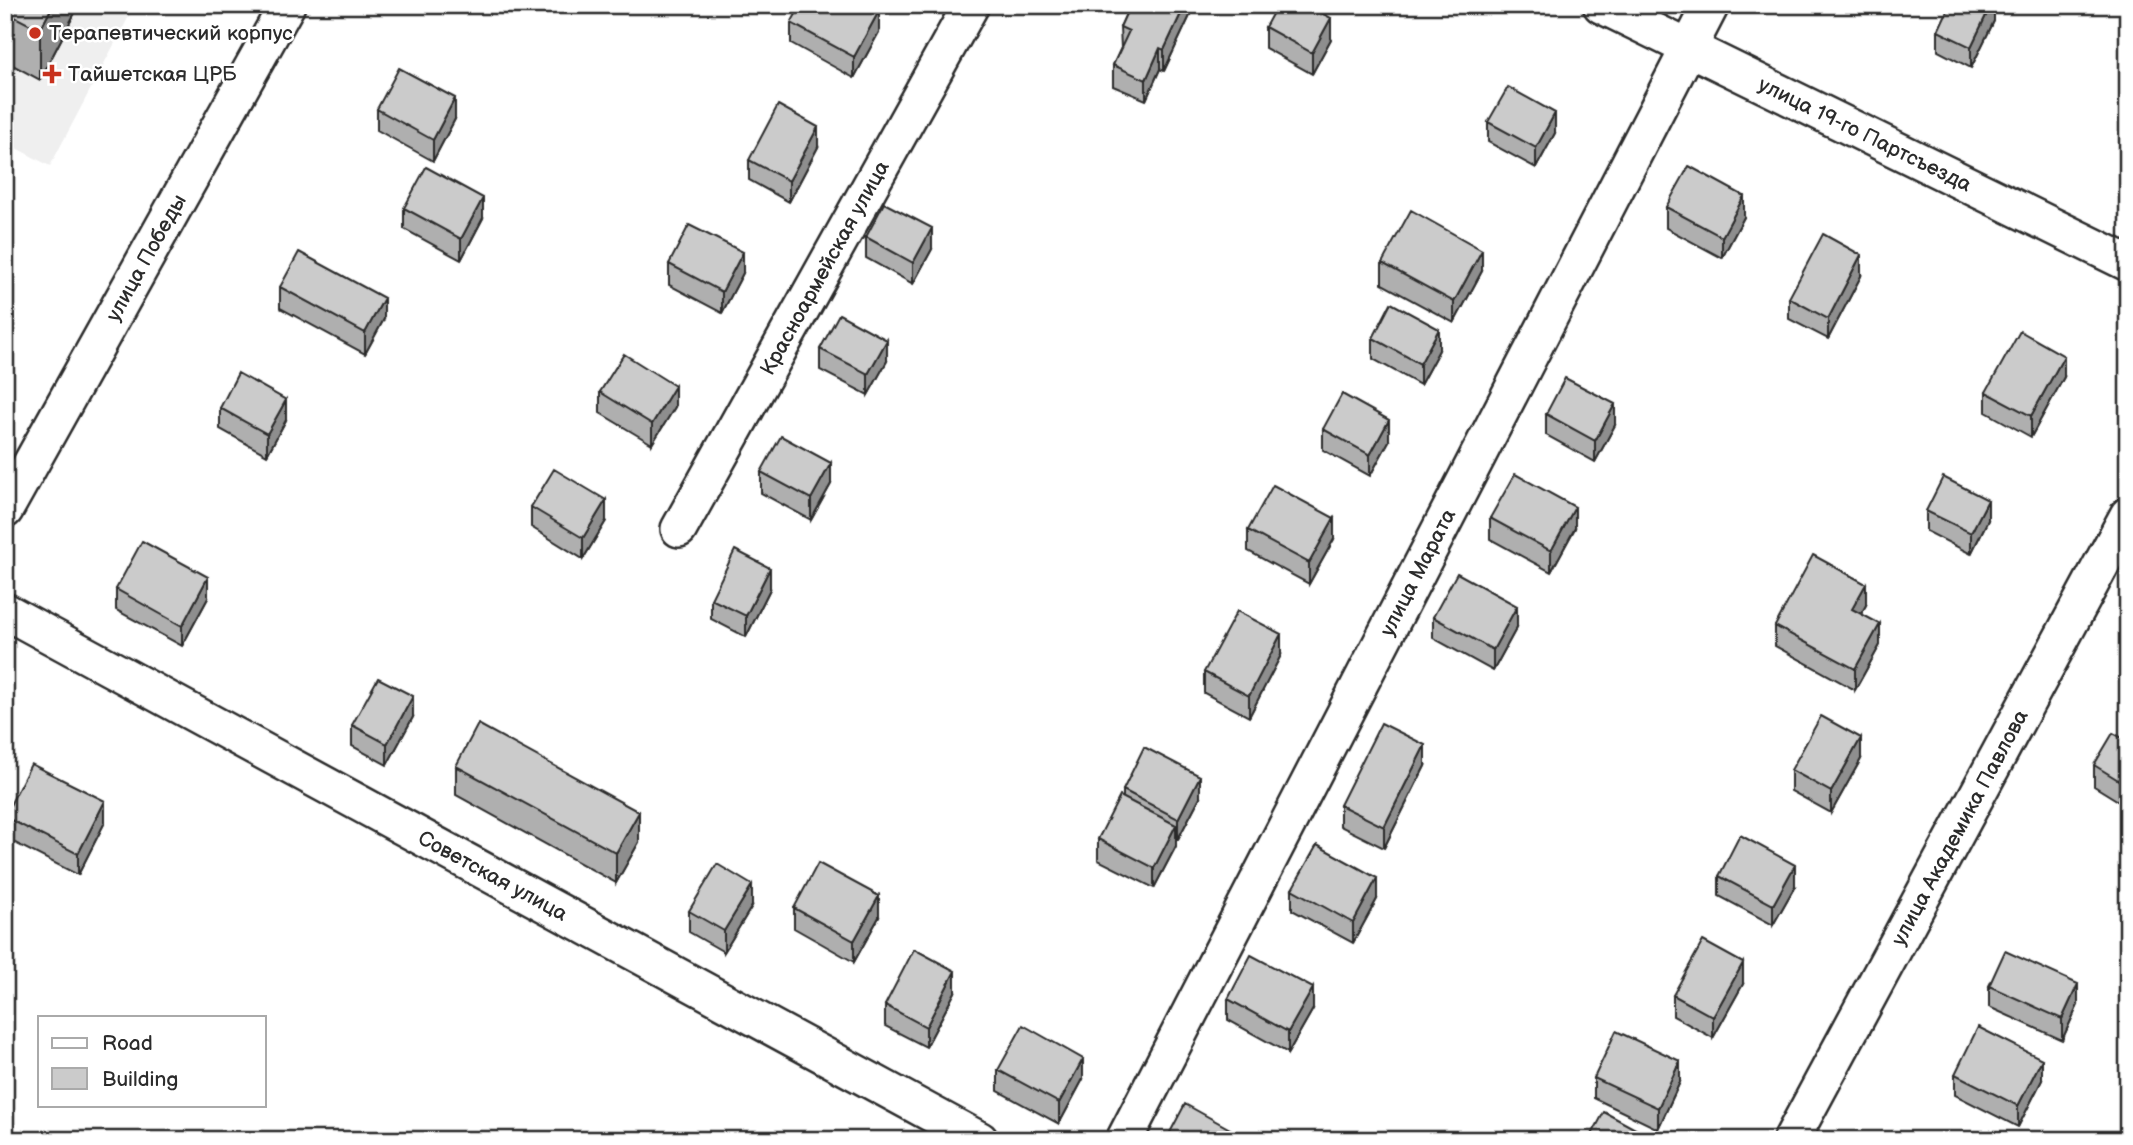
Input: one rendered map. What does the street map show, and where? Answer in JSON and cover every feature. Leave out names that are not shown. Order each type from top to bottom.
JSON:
[{"type":"street","name":"улица Победы","points":[[5,510],[287,5]]},
{"type":"street","name":"Красноармейская улица","points":[[679,529],[971,5]]},
{"type":"street","name":"улица 19-го Партсъезда","points":[[1601,5],[2128,263]]},
{"type":"street","name":"улица Марата","points":[[1124,1140],[1711,5]]},
{"type":"street","name":"улица Академика Павлова","points":[[1791,1140],[2128,515]]},
{"type":"street","name":"Советская улица","points":[[5,611],[980,1140]]},
{"type":"shaded area","name":"Тайшетская ЦРБ","points":[[5,5],[135,5],[50,166],[5,142]]},
{"type":"building","points":[[5,5],[53,5],[40,30],[5,12]]},
{"type":"building","points":[[801,5],[868,5],[879,11],[854,57],[791,23]]},
{"type":"building","points":[[1130,5],[1185,5],[1164,50],[1160,48],[1146,80],[1113,65],[1129,31],[1120,27]]},
{"type":"building","points":[[1277,5],[1307,5],[1331,18],[1312,53],[1265,27]]},
{"type":"building","points":[[1950,5],[1991,5],[1971,47],[1938,31]]},
{"type":"building","points":[[399,68],[455,98],[433,140],[377,109]]},
{"type":"building","points":[[1508,87],[1555,113],[1536,148],[1488,122]]},
{"type":"building","points":[[778,105],[818,127],[789,181],[749,160]]},
{"type":"building","points":[[1689,166],[1744,196],[1722,237],[1666,207]]},
{"type":"building","points":[[426,167],[483,198],[461,239],[404,208]]},
{"type":"building","points":[[884,203],[932,228],[913,263],[866,237]]},
{"type":"building","points":[[1411,210],[1482,250],[1454,302],[1382,263]]},
{"type":"building","points":[[689,225],[743,252],[722,292],[669,264]]},
{"type":"building","points":[[1823,234],[1861,255],[1828,319],[1789,298]]},
{"type":"building","points":[[299,252],[384,298],[365,333],[280,287]]},
{"type":"building","points":[[1391,303],[1439,329],[1420,364],[1373,338]]},
{"type":"building","points":[[839,314],[887,340],[868,374],[820,349]]},
{"type":"building","points":[[2020,331],[2064,356],[2031,416],[1986,392]]},
{"type":"building","points":[[624,354],[675,386],[652,424],[600,392]]},
{"type":"building","points":[[238,373],[286,400],[267,434],[220,408]]},
{"type":"building","points":[[1565,378],[1615,404],[1595,441],[1546,414]]},
{"type":"building","points":[[1342,394],[1389,420],[1370,455],[1323,429]]},
{"type":"building","points":[[781,436],[831,463],[811,499],[761,472]]},
{"type":"building","points":[[554,469],[606,500],[583,538],[531,507]]},
{"type":"building","points":[[1515,474],[1575,507],[1551,551],[1490,518]]},
{"type":"building","points":[[1943,477],[1988,500],[1971,533],[1926,511]]},
{"type":"building","points":[[1273,485],[1334,518],[1309,563],[1248,530]]},
{"type":"building","points":[[142,541],[208,577],[182,626],[116,589]]},
{"type":"building","points":[[735,550],[770,568],[746,616],[711,599]]},
{"type":"building","points":[[1813,555],[1866,584],[1852,609],[1880,624],[1855,669],[1775,626]]},
{"type":"building","points":[[1457,573],[1517,606],[1493,650],[1433,617]]},
{"type":"building","points":[[1237,611],[1281,634],[1249,696],[1204,672]]},
{"type":"building","points":[[378,678],[413,696],[387,744],[352,725]]},
{"type":"building","points":[[1821,716],[1861,738],[1831,792],[1791,770]]},
{"type":"building","points":[[1381,723],[1425,745],[1384,827],[1340,805]]},
{"type":"building","points":[[478,724],[639,812],[616,853],[456,766]]},
{"type":"building","points":[[2113,733],[2128,741],[2128,786],[2094,765]]},
{"type":"building","points":[[1144,747],[1200,776],[1178,819],[1123,790]]},
{"type":"building","points":[[31,764],[105,801],[78,854],[5,817]]},
{"type":"building","points":[[1120,796],[1176,825],[1154,868],[1098,839]]},
{"type":"building","points":[[1740,835],[1795,865],[1773,905],[1719,876]]},
{"type":"building","points":[[1317,845],[1377,878],[1353,923],[1292,889]]},
{"type":"building","points":[[818,863],[879,896],[854,941],[794,908]]},
{"type":"building","points":[[717,864],[752,885],[724,931],[689,911]]},
{"type":"building","points":[[1703,941],[1743,963],[1713,1017],[1673,995]]},
{"type":"building","points":[[914,949],[955,971],[926,1027],[885,1005]]},
{"type":"building","points":[[2005,951],[2078,984],[2062,1019],[1989,986]]},
{"type":"building","points":[[1251,955],[1313,988],[1288,1032],[1228,999]]},
{"type":"building","points":[[1023,1025],[1083,1059],[1059,1103],[998,1070]]},
{"type":"building","points":[[1978,1027],[2042,1059],[2018,1106],[1955,1074]]},
{"type":"building","points":[[1616,1031],[1680,1061],[1658,1108],[1594,1078]]},
{"type":"building","points":[[1185,1104],[1246,1138],[1245,1140],[1166,1140]]},
{"type":"building","points":[[1604,1112],[1652,1138],[1651,1140],[1589,1140]]},
{"type":"building","points":[[458,1134],[468,1140],[455,1140]]},
{"type":"place","name":"Терапевтический корпус","points":[[35,33]]},
{"type":"place","name":"Тайшетская ЦРБ","points":[[52,74]]}]
